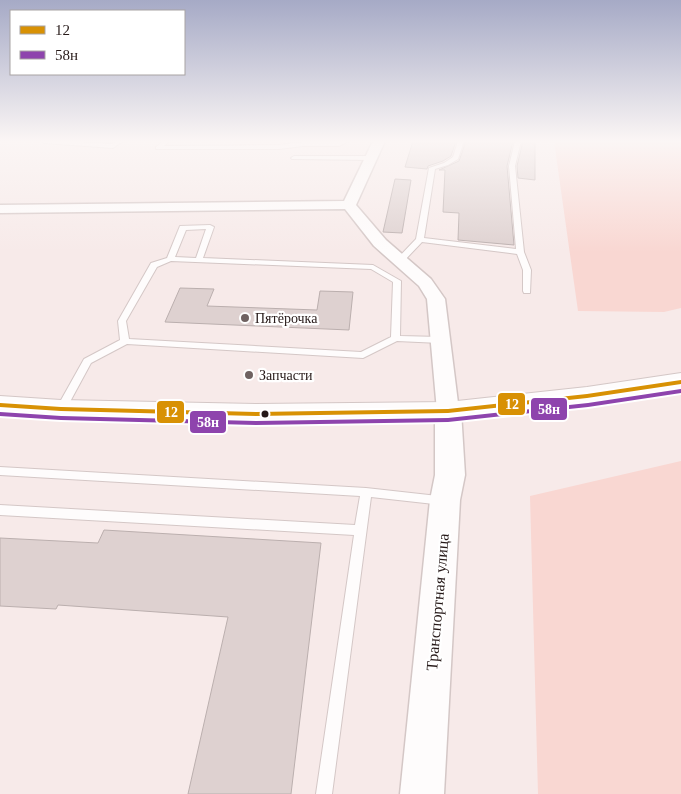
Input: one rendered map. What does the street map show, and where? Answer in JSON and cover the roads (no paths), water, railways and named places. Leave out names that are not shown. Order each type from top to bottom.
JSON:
[{"type":"main road","points":[[0,405],[62,409],[256,414],[448,411],[543,401],[681,382]]},
{"type":"street","points":[[349,205],[362,178]]},
{"type":"street","points":[[0,209],[349,205],[380,243],[424,283],[436,298],[448,411]]},
{"type":"street","name":"Транспортная улица","points":[[422,794],[445,500],[450,475],[448,411]]},
{"type":"lane","points":[[399,261],[420,240],[430,178]]},
{"type":"lane","points":[[513,178],[520,252],[527,270],[527,291]]},
{"type":"lane","points":[[170,259],[183,228],[210,228],[200,259]]},
{"type":"lane","points":[[420,240],[520,252]]},
{"type":"lane","points":[[125,341],[122,321],[154,265],[170,259],[373,267],[397,281],[395,338]]},
{"type":"lane","points":[[62,409],[88,361],[125,341],[363,355],[395,338],[440,340]]},
{"type":"lane","points":[[0,471],[366,492],[445,500]]},
{"type":"lane","points":[[324,794],[366,492]]},
{"type":"lane","points":[[0,510],[361,530]]},
{"type":"place","name":"Пятёрочка","points":[[245,318]]},
{"type":"place","name":"Запчасти","points":[[249,375]]}]
